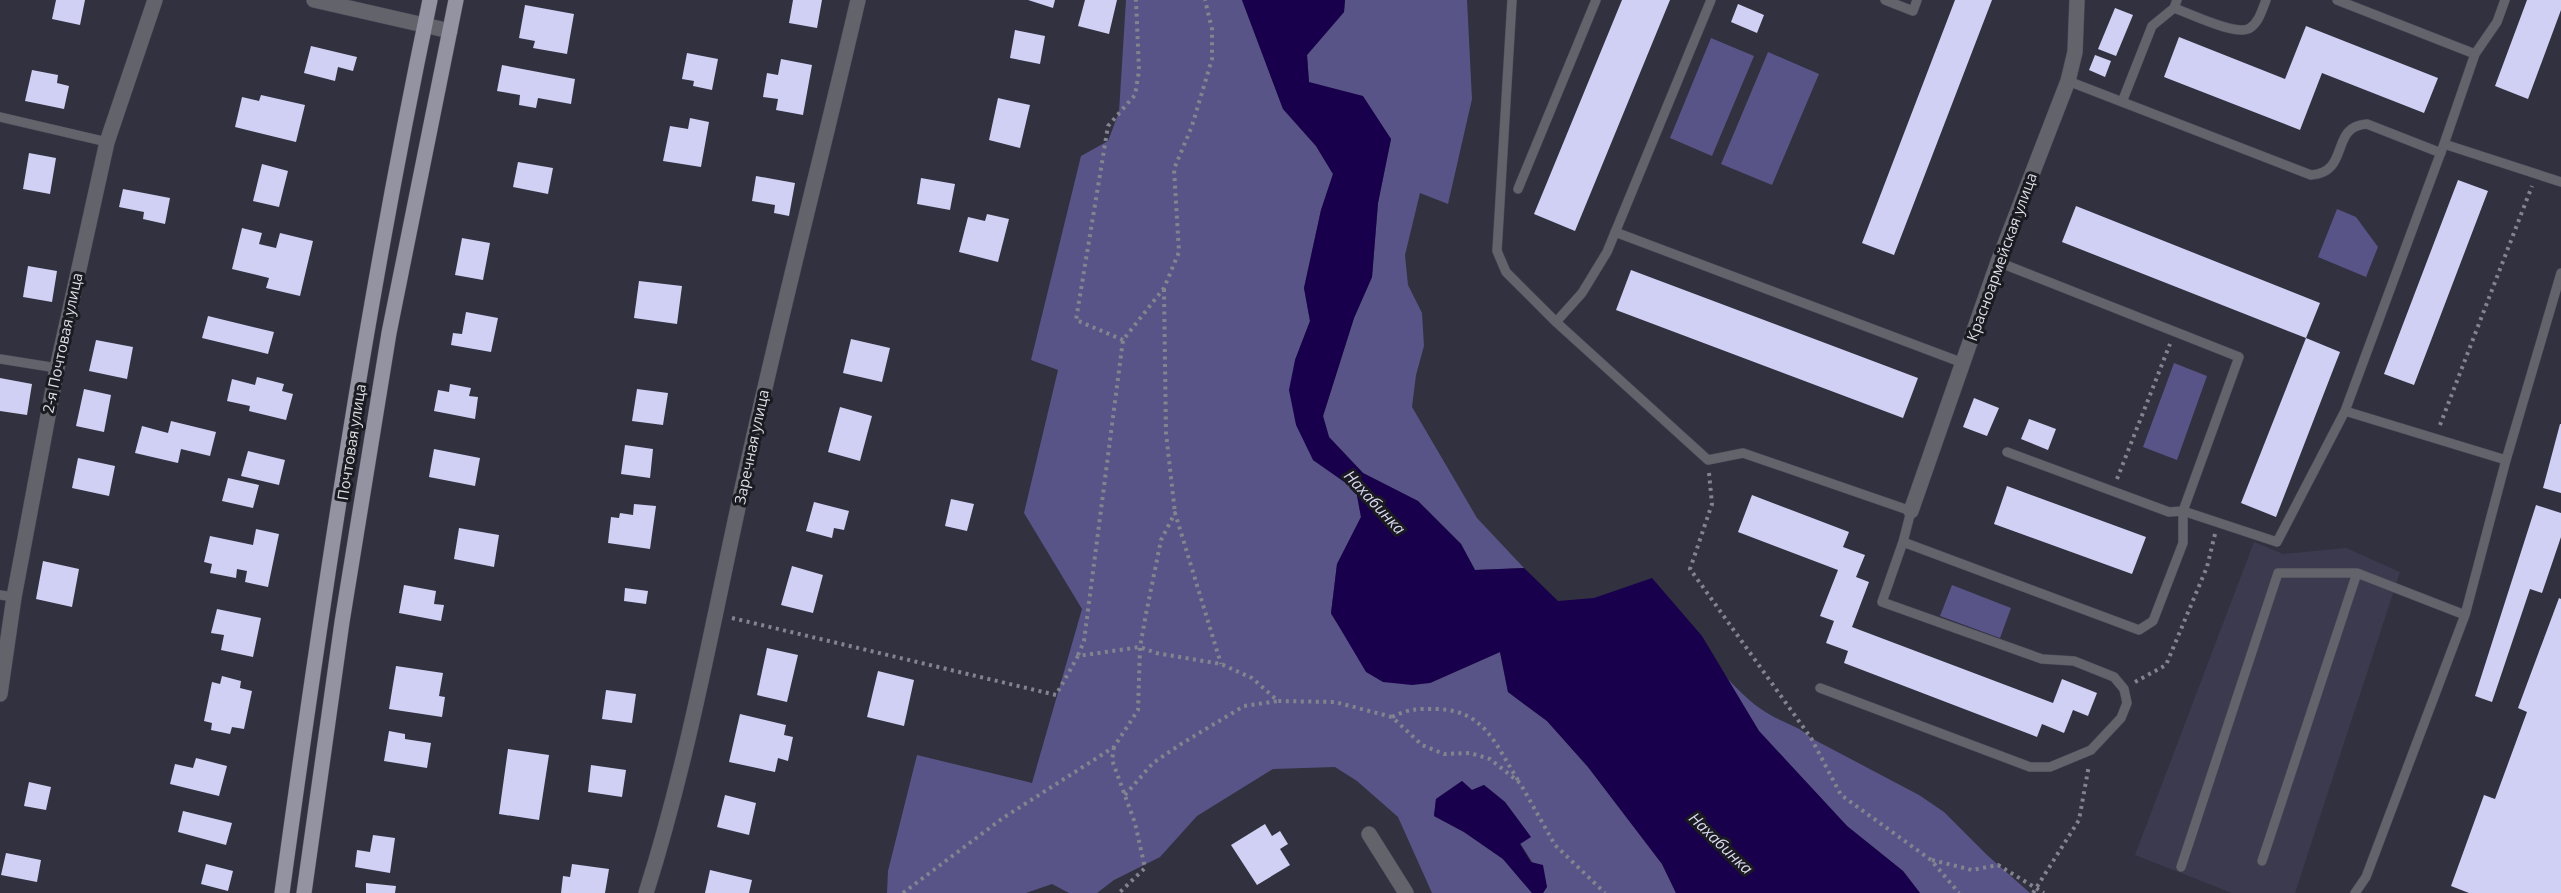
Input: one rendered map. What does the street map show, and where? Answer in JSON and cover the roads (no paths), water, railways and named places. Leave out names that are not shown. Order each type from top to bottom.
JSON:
[{"type":"main road","name":"Почтовая улица","points":[[282,893],[320,616],[364,348],[401,133],[430,0]]},
{"type":"main road","name":"Почтовая улица","points":[[304,893],[342,622],[389,333],[456,0]]},
{"type":"street","name":"2-я Почтовая улица","points":[[0,694],[7,596],[107,142],[155,0]]},
{"type":"street","points":[[314,0],[450,31]]},
{"type":"street","name":"Заречная улица","points":[[646,893],[670,818],[717,614],[752,441],[858,0]]},
{"type":"street","name":"Красноармейская улица","points":[[1911,511],[1998,261],[2068,81],[2075,52],[2077,0]]},
{"type":"street","points":[[1369,834],[1406,893]]},
{"type":"lane","points":[[1512,0],[1497,251],[1506,272],[1556,322],[1708,460],[1743,453],[1911,511],[1882,602],[2042,659],[2074,661],[2114,677],[2124,689],[2127,703],[2121,718],[2092,749],[2050,768],[2030,767],[1820,688]]},
{"type":"lane","points":[[1518,189],[1596,0]]},
{"type":"lane","points":[[1556,322],[1582,293],[1607,252],[1711,0]]},
{"type":"lane","points":[[1886,0],[1912,10],[1917,0]]},
{"type":"lane","points":[[2122,102],[2152,26],[2176,4],[2236,31],[2248,30],[2258,20],[2266,0]]},
{"type":"lane","points":[[2337,0],[2475,54]]},
{"type":"lane","points":[[2007,452],[2169,512],[2183,511],[2277,542],[2345,411],[2443,148],[2475,54],[2497,22],[2505,0]]},
{"type":"lane","points":[[2068,81],[2311,175],[2324,174],[2334,165],[2346,134],[2355,125],[2367,124],[2561,182]]},
{"type":"lane","points":[[0,117],[107,142]]},
{"type":"lane","points":[[1615,232],[1963,363]]},
{"type":"lane","points":[[1903,542],[2139,630],[2153,621],[2183,543],[2183,511],[2239,357],[1998,261]]},
{"type":"lane","points":[[2355,893],[2366,877],[2465,615],[2506,460],[2556,310],[2561,273]]},
{"type":"lane","points":[[0,359],[57,368]]},
{"type":"lane","points":[[2345,411],[2506,460]]},
{"type":"lane","points":[[2181,867],[2278,573],[2357,573],[2465,615]]},
{"type":"lane","points":[[2262,861],[2357,573]]},
{"type":"water","name":"Нахабинка","points":[[1242,0],[1345,0],[1344,12],[1307,55],[1309,82],[1363,96],[1391,139],[1378,203],[1372,277],[1354,318],[1323,416],[1329,437],[1363,473],[1418,501],[1461,544],[1475,570],[1524,568],[1558,601],[1594,598],[1652,578],[1702,636],[1759,731],[1847,826],[1903,871],[1920,893],[1676,893],[1662,864],[1588,767],[1547,721],[1508,692],[1500,652],[1430,683],[1412,685],[1383,682],[1366,672],[1331,613],[1337,564],[1361,517],[1356,490],[1313,460],[1296,425],[1289,390],[1295,360],[1310,321],[1304,288],[1321,210],[1333,174],[1316,146],[1283,109]]},
{"type":"water","points":[[1462,781],[1472,790],[1484,785],[1505,802],[1531,837],[1520,844],[1531,862],[1543,865],[1547,887],[1543,893],[1532,893],[1503,859],[1464,832],[1434,816],[1436,799]]}]
